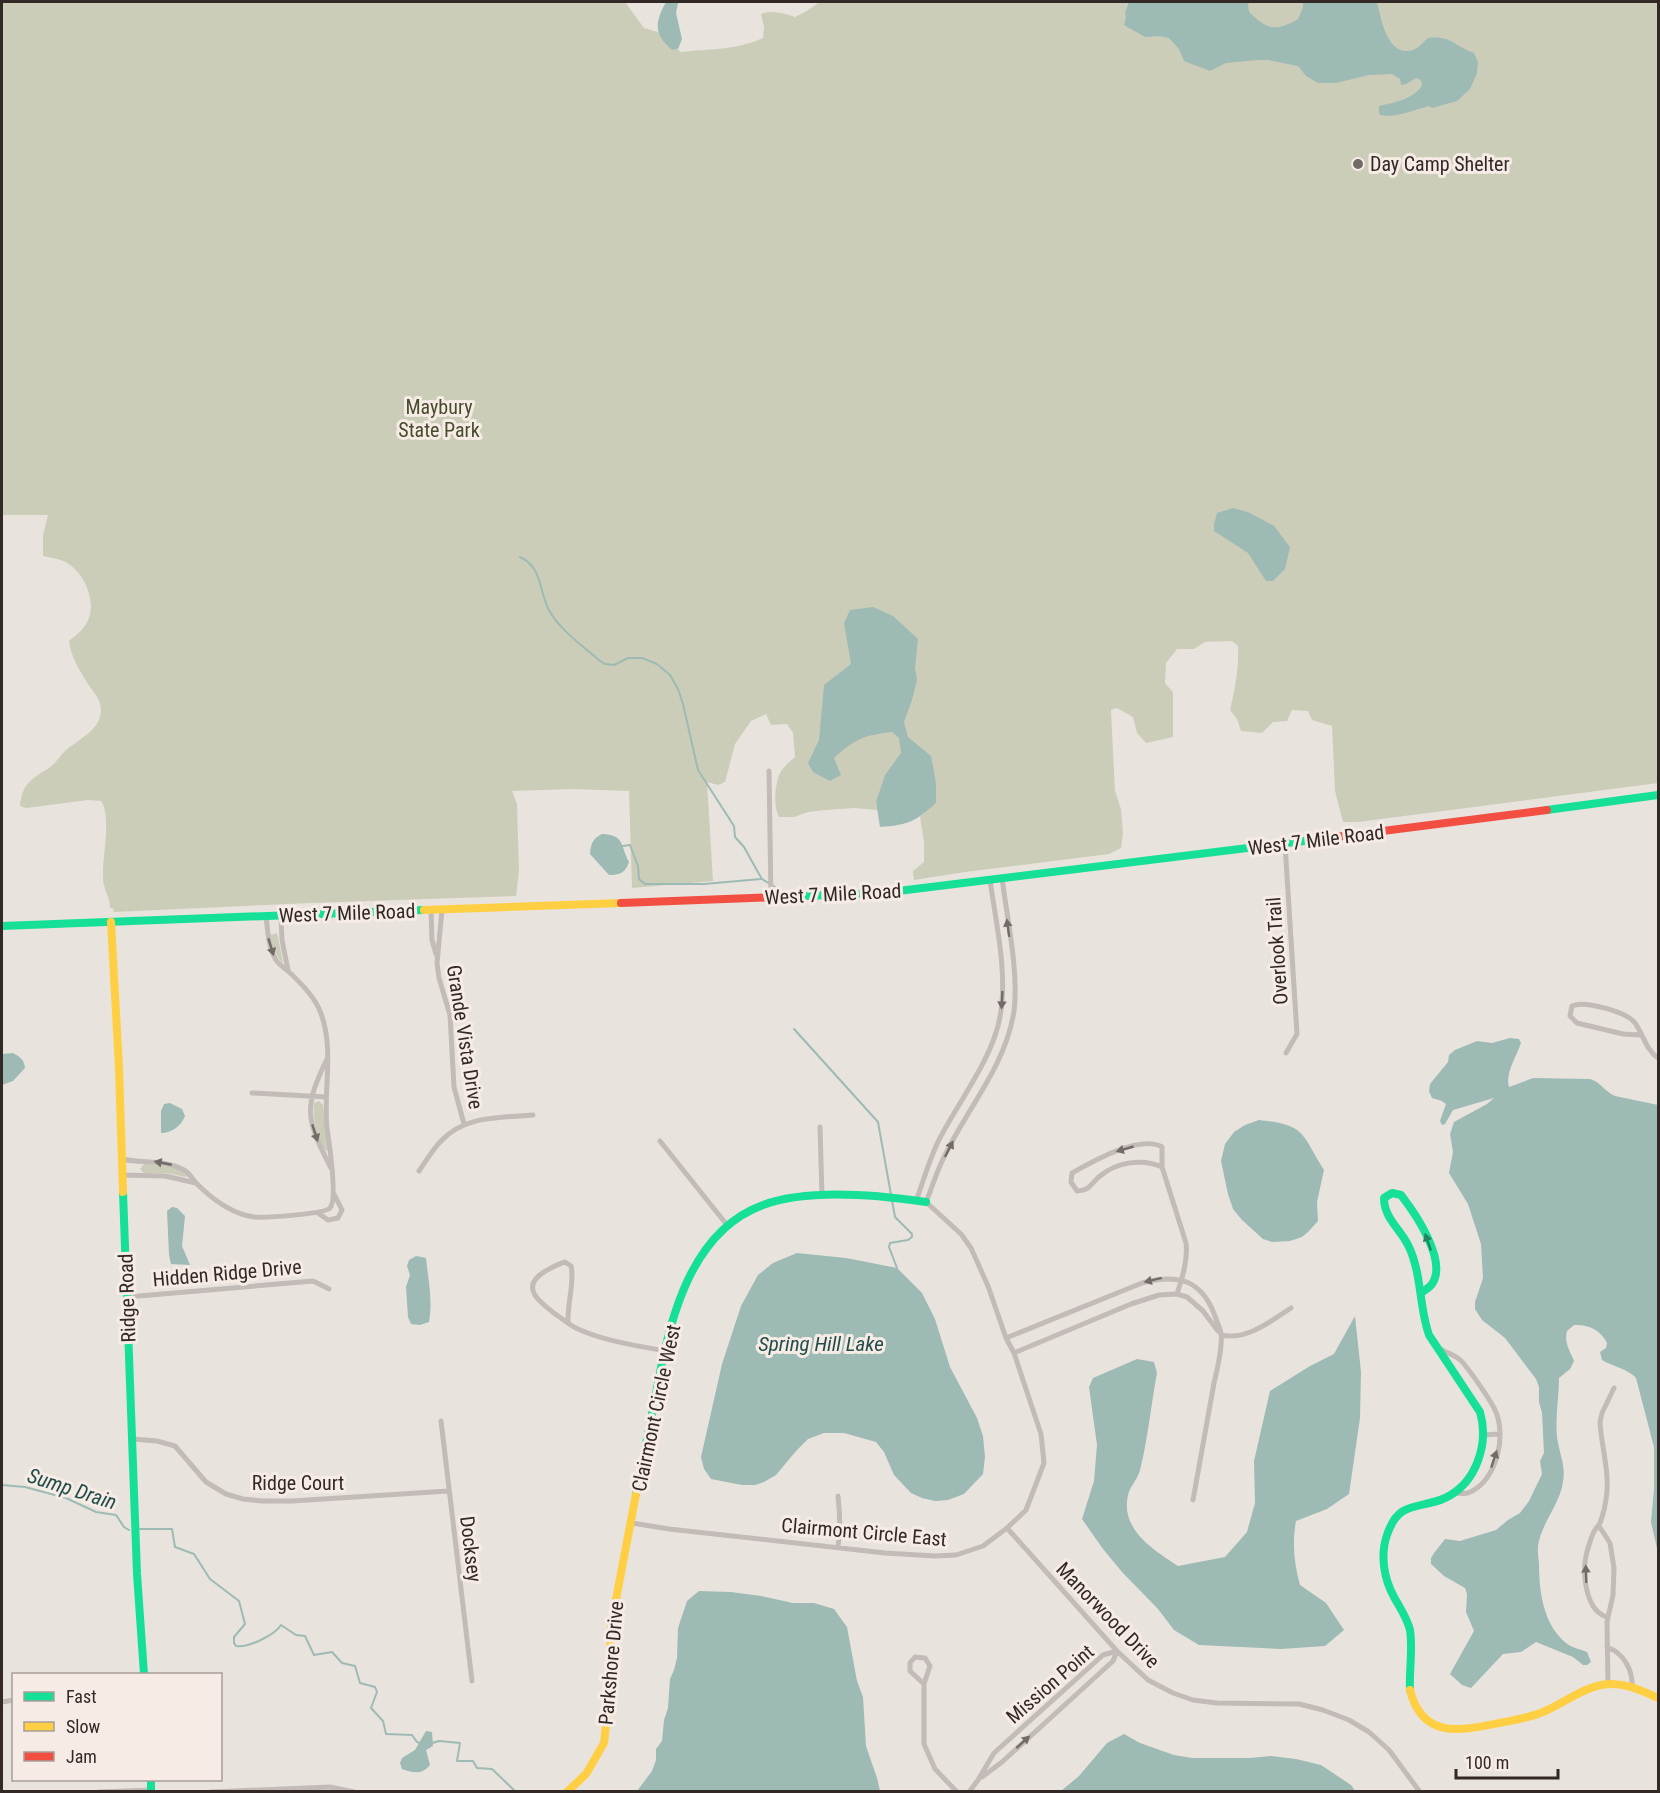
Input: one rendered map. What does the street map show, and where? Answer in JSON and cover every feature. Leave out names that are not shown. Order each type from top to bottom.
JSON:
[{"type":"street","points":[[769,771],[771,898]]},
{"type":"street","name":"West 7 Mile Road","points":[[2,926],[882,893],[1285,844],[1659,795]]},
{"type":"street","name":"Overlook Trail","points":[[1285,844],[1297,1034],[1286,1053]]},
{"type":"street","points":[[926,1202],[946,1152],[999,1061],[1007,1040],[1014,1009],[1015,986],[1002,878]]},
{"type":"street","points":[[916,1201],[940,1138],[987,1056],[1000,1019],[1001,964],[990,880]]},
{"type":"street","name":"Grande Vista Drive","points":[[431,910],[432,940],[437,956]]},
{"type":"street","name":"Grande Vista Drive","points":[[442,910],[437,956],[439,978],[451,1021],[454,1087],[464,1124]]},
{"type":"street","points":[[266,916],[269,942],[275,959],[308,991],[324,1022],[327,1058],[325,1111],[334,1194],[342,1210],[338,1218],[328,1220],[317,1213]]},
{"type":"street","points":[[281,916],[282,940],[289,971]]},
{"type":"street","name":"Ridge Road","points":[[111,922],[123,1175],[137,1575],[144,1673]]},
{"type":"street","points":[[1001,964],[1013,962]]},
{"type":"street","points":[[1641,1035],[1623,1034],[1576,1023],[1570,1016],[1572,1006],[1584,1003],[1633,1020],[1651,1052],[1659,1058]]},
{"type":"street","points":[[995,1037],[1007,1040]]},
{"type":"street","points":[[327,1058],[317,1080],[310,1106],[316,1140],[331,1170]]},
{"type":"street","points":[[252,1093],[326,1097]]},
{"type":"street","points":[[955,1114],[965,1119]]},
{"type":"street","name":"Grande Vista Drive","points":[[419,1171],[441,1141],[464,1124],[480,1119],[533,1115]]},
{"type":"street","points":[[820,1127],[822,1196]]},
{"type":"street","points":[[660,1141],[727,1225]]},
{"type":"street","points":[[1162,1167],[1149,1161],[1121,1166],[1100,1176],[1086,1190],[1077,1191],[1071,1182],[1072,1173],[1124,1148],[1140,1145],[1162,1147],[1162,1167],[1185,1236],[1187,1252],[1177,1294]]},
{"type":"street","points":[[122,1159],[167,1163],[188,1172],[196,1183],[226,1208],[245,1215],[264,1217],[327,1211],[331,1207],[334,1194]]},
{"type":"street","points":[[123,1175],[165,1176],[196,1183]]},
{"type":"street","points":[[1421,1293],[1431,1286],[1437,1267],[1422,1224],[1401,1195],[1390,1193],[1384,1198],[1384,1209],[1409,1245],[1418,1274],[1425,1324],[1429,1335],[1480,1412],[1483,1422],[1482,1450],[1472,1475],[1454,1494],[1444,1499],[1407,1508],[1402,1512],[1391,1523],[1384,1546],[1388,1582],[1409,1625],[1411,1645],[1409,1665],[1411,1694],[1414,1703],[1422,1716],[1441,1728],[1455,1731],[1526,1718],[1584,1690],[1608,1684],[1632,1687],[1659,1698]]},
{"type":"street","name":"Clairmont Circle West","points":[[632,1523],[664,1351],[677,1309],[700,1259],[713,1239],[727,1225],[750,1210],[770,1203],[822,1196],[874,1196],[926,1202]]},
{"type":"street","name":"Clairmont Circle East","points":[[632,1523],[885,1553],[935,1556],[956,1555],[982,1546],[1007,1528],[1026,1510],[1044,1463],[1041,1434],[1014,1353],[971,1248],[961,1234],[926,1202]]},
{"type":"street","points":[[568,1322],[568,1298],[573,1273],[571,1266],[565,1262],[557,1264],[532,1282],[532,1288],[542,1304],[576,1328],[598,1336],[664,1351]]},
{"type":"street","points":[[1006,1338],[1143,1282],[1168,1277],[1181,1280],[1198,1289],[1209,1302],[1221,1335],[1219,1359],[1193,1500]]},
{"type":"street","name":"Hidden Ridge Drive","points":[[127,1297],[314,1281],[329,1289]]},
{"type":"street","points":[[1014,1353],[1119,1308],[1159,1295],[1177,1294],[1187,1298],[1196,1304],[1221,1335],[1231,1337],[1246,1334],[1291,1308]]},
{"type":"street","points":[[1113,1295],[1119,1308]]},
{"type":"street","points":[[1074,1311],[1080,1325]]},
{"type":"street","points":[[1439,1348],[1459,1359],[1494,1408],[1498,1420],[1499,1434],[1494,1463],[1486,1478],[1467,1494],[1454,1494]]},
{"type":"street","points":[[1607,1617],[1598,1613],[1592,1604],[1585,1572],[1586,1556],[1594,1530],[1599,1526],[1604,1510],[1607,1482],[1600,1422],[1614,1388]]},
{"type":"street","name":"Docksey","points":[[441,1421],[472,1681]]},
{"type":"street","points":[[1483,1435],[1499,1434]]},
{"type":"street","name":"Ridge Court","points":[[133,1439],[157,1441],[174,1446],[206,1482],[226,1494],[265,1502],[448,1491]]},
{"type":"street","points":[[838,1496],[841,1524],[838,1547]]},
{"type":"street","name":"Parkshore Drive","points":[[567,1791],[586,1774],[604,1743],[608,1707],[611,1626],[632,1523]]},
{"type":"street","points":[[1599,1526],[1610,1543],[1614,1568],[1613,1595],[1607,1617],[1608,1684]]},
{"type":"street","name":"Manorwood Drive","points":[[1007,1528],[1117,1652],[1148,1680],[1193,1700],[1217,1703],[1299,1704],[1349,1720],[1369,1732],[1389,1750],[1420,1791]]},
{"type":"street","points":[[1607,1647],[1619,1652],[1633,1676],[1632,1687]]},
{"type":"street","name":"Mission Point","points":[[969,1791],[994,1753],[1103,1654],[1117,1652]]},
{"type":"street","name":"Mission Point","points":[[978,1780],[1002,1762],[1113,1661],[1117,1652]]},
{"type":"street","points":[[924,1684],[910,1671],[910,1663],[915,1657],[923,1657],[929,1664],[924,1684],[924,1744],[935,1769],[953,1790],[957,1791]]},
{"type":"street","points":[[210,1791],[330,1787],[354,1791]]},
{"type":"street","points":[[99,1791],[151,1791]]},
{"type":"green space","name":"Maybury State Park","points":[[2,2],[625,2],[644,28],[658,32],[666,45],[680,52],[723,48],[753,42],[763,38],[764,27],[761,14],[778,12],[795,17],[820,2],[1658,2],[1658,783],[1358,822],[1343,822],[1335,791],[1332,726],[1312,720],[1308,711],[1292,710],[1287,721],[1273,722],[1262,733],[1241,731],[1237,719],[1230,710],[1238,662],[1238,646],[1232,641],[1205,642],[1194,649],[1177,649],[1166,663],[1165,683],[1173,692],[1173,737],[1146,743],[1137,733],[1133,717],[1117,708],[1111,710],[1115,791],[1121,809],[1123,834],[1121,848],[1109,854],[914,880],[913,871],[924,862],[920,817],[933,805],[876,802],[877,810],[854,808],[825,810],[794,817],[779,817],[775,802],[776,785],[780,772],[795,757],[793,733],[787,724],[771,725],[766,714],[751,721],[735,744],[725,782],[718,785],[707,782],[713,881],[632,888],[629,791],[572,789],[512,791],[517,804],[519,870],[516,896],[114,912],[113,908],[110,908],[103,882],[106,817],[101,801],[88,800],[26,808],[20,806],[23,792],[29,783],[92,730],[100,718],[101,711],[98,698],[74,659],[69,641],[86,624],[91,609],[89,592],[81,576],[67,563],[43,556],[43,535],[48,515],[2,515]]},
{"type":"green space","points":[[277,933],[282,963],[274,950],[271,939],[271,935]]},
{"type":"green space","points":[[319,1101],[323,1105],[328,1150],[326,1151],[318,1135],[315,1122],[314,1103]]},
{"type":"green space","points":[[144,1164],[172,1167],[188,1176],[144,1173],[140,1169]]},
{"type":"water","points":[[666,2],[678,3],[676,13],[682,39],[678,49],[672,50],[659,33],[658,22]]},
{"type":"water","points":[[1129,2],[1249,2],[1249,12],[1261,23],[1277,27],[1298,19],[1303,2],[1377,2],[1383,26],[1391,43],[1397,48],[1404,51],[1413,50],[1428,38],[1442,38],[1474,53],[1478,62],[1477,73],[1470,89],[1457,101],[1399,115],[1380,115],[1379,106],[1403,100],[1418,91],[1422,86],[1421,80],[1416,78],[1401,85],[1400,79],[1392,74],[1369,75],[1336,83],[1318,83],[1306,76],[1298,66],[1268,60],[1226,63],[1210,71],[1184,61],[1179,49],[1169,38],[1145,37],[1124,25]]},
{"type":"water","points":[[1233,508],[1248,512],[1274,526],[1290,547],[1285,569],[1273,581],[1266,581],[1248,553],[1214,531],[1217,513]]},
{"type":"water","points":[[873,607],[893,616],[918,639],[915,668],[917,680],[904,722],[908,737],[931,756],[936,783],[936,803],[922,814],[904,824],[880,827],[876,802],[885,775],[901,753],[899,738],[892,732],[854,742],[834,758],[841,775],[830,781],[813,772],[808,763],[819,740],[824,685],[851,664],[844,623],[850,610]]},
{"type":"water","points":[[602,834],[615,836],[621,842],[629,862],[622,873],[609,875],[590,854],[593,842]]},
{"type":"water","points":[[1510,1038],[1519,1039],[1521,1043],[1510,1071],[1509,1087],[1533,1078],[1590,1079],[1615,1096],[1658,1105],[1658,1553],[1651,1522],[1654,1447],[1636,1378],[1602,1360],[1600,1352],[1606,1348],[1607,1343],[1598,1331],[1574,1325],[1567,1331],[1566,1340],[1574,1361],[1570,1369],[1559,1378],[1557,1430],[1564,1476],[1559,1497],[1541,1533],[1538,1552],[1541,1596],[1547,1617],[1558,1635],[1568,1645],[1587,1652],[1591,1662],[1583,1665],[1573,1657],[1536,1642],[1521,1652],[1503,1654],[1471,1688],[1462,1685],[1450,1674],[1474,1631],[1466,1612],[1467,1594],[1465,1588],[1444,1576],[1431,1564],[1431,1558],[1445,1539],[1460,1541],[1496,1530],[1520,1513],[1529,1501],[1542,1474],[1540,1461],[1544,1453],[1542,1413],[1536,1379],[1505,1338],[1482,1320],[1475,1309],[1483,1278],[1481,1244],[1468,1204],[1449,1173],[1453,1152],[1450,1134],[1454,1122],[1494,1098],[1453,1110],[1445,1124],[1442,1125],[1440,1121],[1446,1104],[1432,1098],[1429,1091],[1430,1084],[1448,1062],[1449,1055],[1455,1050],[1477,1041],[1492,1043]]},
{"type":"water","points":[[13,1053],[24,1062],[25,1068],[13,1081],[2,1085],[2,1054]]},
{"type":"water","points":[[170,1103],[182,1109],[185,1116],[176,1128],[161,1133],[161,1111],[164,1104]]},
{"type":"water","points":[[1259,1120],[1286,1125],[1301,1133],[1324,1170],[1317,1202],[1318,1221],[1302,1237],[1290,1241],[1272,1242],[1263,1239],[1233,1209],[1228,1194],[1221,1161],[1225,1144],[1234,1132]]},
{"type":"water","points":[[172,1207],[177,1208],[185,1216],[182,1246],[190,1265],[171,1264],[167,1211]]},
{"type":"water","name":"Spring Hill Lake","points":[[797,1253],[846,1258],[897,1268],[922,1293],[935,1319],[950,1367],[977,1418],[983,1436],[985,1457],[983,1474],[964,1494],[948,1500],[935,1501],[911,1493],[894,1475],[884,1452],[876,1442],[844,1433],[824,1433],[808,1439],[776,1475],[755,1485],[711,1479],[704,1469],[701,1457],[722,1364],[741,1306],[758,1275],[773,1263]]},
{"type":"water","points":[[416,1256],[426,1258],[430,1298],[429,1322],[420,1325],[411,1324],[408,1317],[406,1287],[410,1275],[407,1266],[409,1260]]},
{"type":"water","points":[[1355,1316],[1361,1372],[1360,1418],[1349,1494],[1327,1509],[1296,1521],[1294,1537],[1295,1561],[1300,1585],[1326,1603],[1344,1630],[1325,1646],[1281,1649],[1199,1645],[1174,1630],[1158,1609],[1122,1572],[1082,1519],[1094,1481],[1097,1445],[1089,1387],[1093,1378],[1137,1359],[1154,1362],[1157,1373],[1145,1446],[1139,1473],[1128,1495],[1129,1519],[1141,1538],[1178,1566],[1225,1557],[1247,1532],[1255,1503],[1254,1461],[1270,1391],[1334,1354]]},
{"type":"water","points":[[699,1591],[731,1592],[793,1603],[814,1603],[834,1609],[847,1627],[857,1681],[863,1697],[866,1746],[880,1791],[637,1791],[652,1771],[656,1760],[656,1749],[662,1741],[670,1679],[677,1658],[678,1628],[687,1601]]},
{"type":"water","points":[[426,1731],[432,1732],[433,1746],[426,1750],[430,1765],[417,1772],[402,1769],[400,1763],[402,1758],[415,1750]]},
{"type":"water","points":[[1124,1734],[1140,1743],[1174,1755],[1192,1758],[1271,1756],[1321,1765],[1351,1785],[1355,1791],[1061,1791],[1079,1776],[1107,1743]]},
{"type":"waterway","points":[[520,557],[527,561],[536,573],[548,608],[558,623],[600,661],[614,665],[628,658],[642,658],[657,664],[670,675],[683,704],[698,770],[734,826],[735,837],[744,847],[762,879],[779,891]]},
{"type":"waterway","points":[[623,846],[630,845],[638,866],[639,879],[645,884],[704,884],[761,879]]},
{"type":"waterway","points":[[794,1029],[878,1122],[895,1217],[912,1234],[908,1240],[890,1243],[889,1247],[897,1268]]},
{"type":"waterway","name":"Sump Drain","points":[[2,1485],[25,1487],[66,1498],[96,1512],[116,1515],[124,1527],[129,1530]]},
{"type":"waterway","name":"Sump Drain","points":[[140,1529],[172,1529],[175,1547],[194,1554],[210,1579],[239,1601],[245,1624],[234,1637],[236,1646],[261,1640],[281,1625],[296,1635],[305,1636],[314,1655],[332,1652],[342,1663],[355,1666],[360,1683],[375,1687],[377,1692],[371,1708],[383,1721],[386,1734],[412,1735],[420,1743]]},
{"type":"waterway","name":"Sump Drain","points":[[432,1743],[439,1741],[460,1743],[457,1761],[473,1761],[477,1768],[492,1769],[516,1792]]},
{"type":"traffic: fast","points":[[1547,810],[1658,795]]},
{"type":"traffic: fast","points":[[779,897],[882,893],[1312,840]]},
{"type":"traffic: fast","points":[[2,926],[424,910]]},
{"type":"traffic: fast","points":[[123,1192],[137,1574],[144,1673]]},
{"type":"traffic: fast","points":[[1410,1690],[1410,1630],[1388,1583],[1384,1567],[1387,1535],[1397,1516],[1404,1511],[1445,1498],[1465,1483],[1478,1461],[1483,1436],[1480,1412],[1429,1335],[1413,1258],[1385,1205],[1384,1198],[1392,1193],[1401,1195],[1407,1203],[1433,1250],[1436,1274],[1432,1284],[1421,1293]]},
{"type":"traffic: fast","points":[[636,1494],[659,1376],[674,1317],[684,1288],[698,1262],[715,1238],[736,1219],[763,1205],[801,1196],[844,1194],[926,1202]]},
{"type":"traffic: fast","points":[[151,1781],[151,1792]]},
{"type":"traffic: slow","points":[[424,910],[621,903]]},
{"type":"traffic: slow","points":[[111,922],[123,1192]]},
{"type":"traffic: slow","points":[[567,1792],[586,1774],[604,1743],[608,1707],[611,1626],[636,1494]]},
{"type":"traffic: slow","points":[[1410,1690],[1423,1717],[1444,1728],[1457,1729],[1532,1716],[1601,1685],[1624,1685],[1658,1698]]},
{"type":"traffic: jam","points":[[1312,840],[1547,810]]},
{"type":"traffic: jam","points":[[621,903],[779,897]]},
{"type":"place","name":"Day Camp Shelter","points":[[1358,164]]}]
